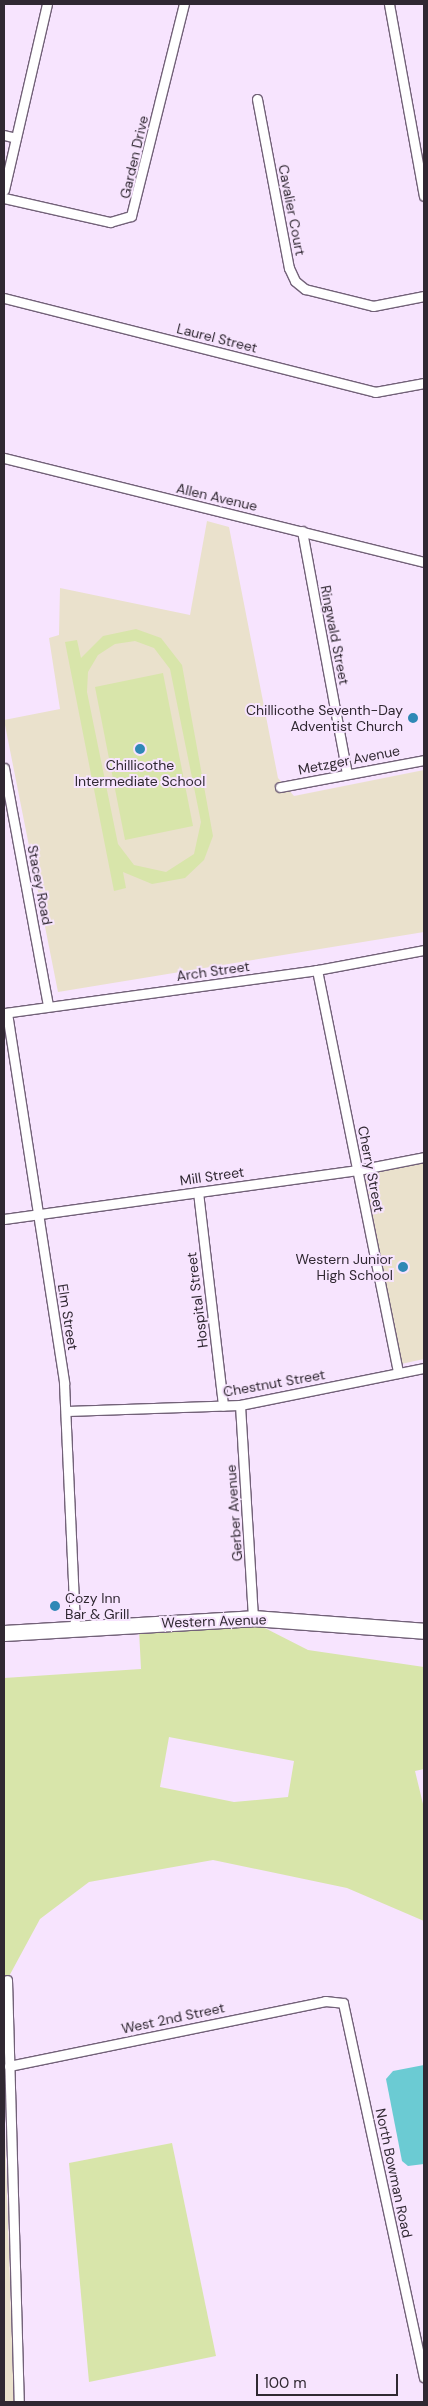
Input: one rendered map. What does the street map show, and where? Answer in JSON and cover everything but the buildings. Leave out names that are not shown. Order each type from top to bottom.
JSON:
[{"type":"main road","name":"Western Avenue","points":[[4,1633],[253,1618],[424,1631]]},
{"type":"street","points":[[4,190],[47,4]]},
{"type":"street","name":"Garden Drive","points":[[4,198],[110,222],[131,216],[184,4]]},
{"type":"street","points":[[388,4],[424,196]]},
{"type":"street","name":"Cavalier Court","points":[[257,99],[289,268],[296,281],[305,289],[373,306],[424,296]]},
{"type":"street","points":[[4,135],[16,138]]},
{"type":"street","name":"Laurel Street","points":[[4,298],[375,392],[424,383]]},
{"type":"street","name":"Allen Avenue","points":[[4,458],[424,562]]},
{"type":"street","name":"Ringwald Street","points":[[302,531],[347,774]]},
{"type":"street","name":"Metzger Avenue","points":[[280,787],[424,760]]},
{"type":"street","name":"Stacey Road","points":[[4,768],[48,1006]]},
{"type":"street","name":"Arch Street","points":[[5,1013],[317,970],[424,950]]},
{"type":"street","name":"Cherry Street","points":[[317,970],[398,1373]]},
{"type":"street","name":"Elm Street","points":[[5,1013],[38,1214],[66,1411],[75,1629]]},
{"type":"street","name":"Mill Street","points":[[4,1219],[358,1170],[424,1157]]},
{"type":"street","name":"Hospital Street","points":[[198,1192],[223,1406]]},
{"type":"street","name":"Chestnut Street","points":[[66,1411],[240,1405],[424,1368]]},
{"type":"street","name":"Gerber Avenue","points":[[240,1405],[253,1618]]},
{"type":"street","points":[[7,1980],[20,2402]]},
{"type":"street","name":"West 2nd Street","points":[[9,2066],[325,2001],[343,2003]]},
{"type":"street","name":"North Bowman Road","points":[[343,2003],[424,2377]]},
{"type":"shaded area","name":"Chillicothe Intermediate School","points":[[207,521],[229,527],[278,778],[294,796],[424,770],[424,932],[58,992],[4,720],[60,709],[49,638],[59,635],[60,588],[190,615]]},
{"type":"shaded area","points":[[136,629],[161,638],[182,665],[213,836],[204,860],[185,878],[152,884],[123,872],[126,888],[114,891],[65,642],[77,640],[81,658],[103,636]],"holes":[[[135,641],[154,648],[170,669],[201,822],[194,854],[166,872],[134,865],[118,844],[87,692],[88,672],[98,655],[115,644]]]},
{"type":"shaded area","points":[[163,673],[193,826],[125,840],[95,687]]},
{"type":"shaded area","name":"Western Junior High School","points":[[424,1163],[424,1359],[401,1364],[365,1175]]},
{"type":"shaded area","points":[[257,1624],[308,1650],[424,1667],[424,1769],[415,1771],[424,1808],[424,1921],[347,1888],[213,1860],[89,1882],[40,1919],[7,1980],[4,2017],[4,1678],[141,1669],[139,1630]],"holes":[[[169,1737],[294,1761],[288,1797],[234,1802],[160,1787]]]},
{"type":"shaded area","points":[[424,2065],[424,2164],[408,2166],[402,2161],[386,2079],[393,2071]]},
{"type":"shaded area","points":[[4,2101],[14,2402],[4,2402]]},
{"type":"shaded area","points":[[172,2143],[216,2356],[89,2382],[69,2163]]},
{"type":"place","name":"Chillicothe Seventh-Day Adventist Church","points":[[413,718]]},
{"type":"place","name":"Chillicothe Intermediate School","points":[[140,749]]},
{"type":"place","name":"Western Junior High School","points":[[403,1267]]},
{"type":"place","name":"Cozy Inn Bar & Grill","points":[[55,1606]]}]
